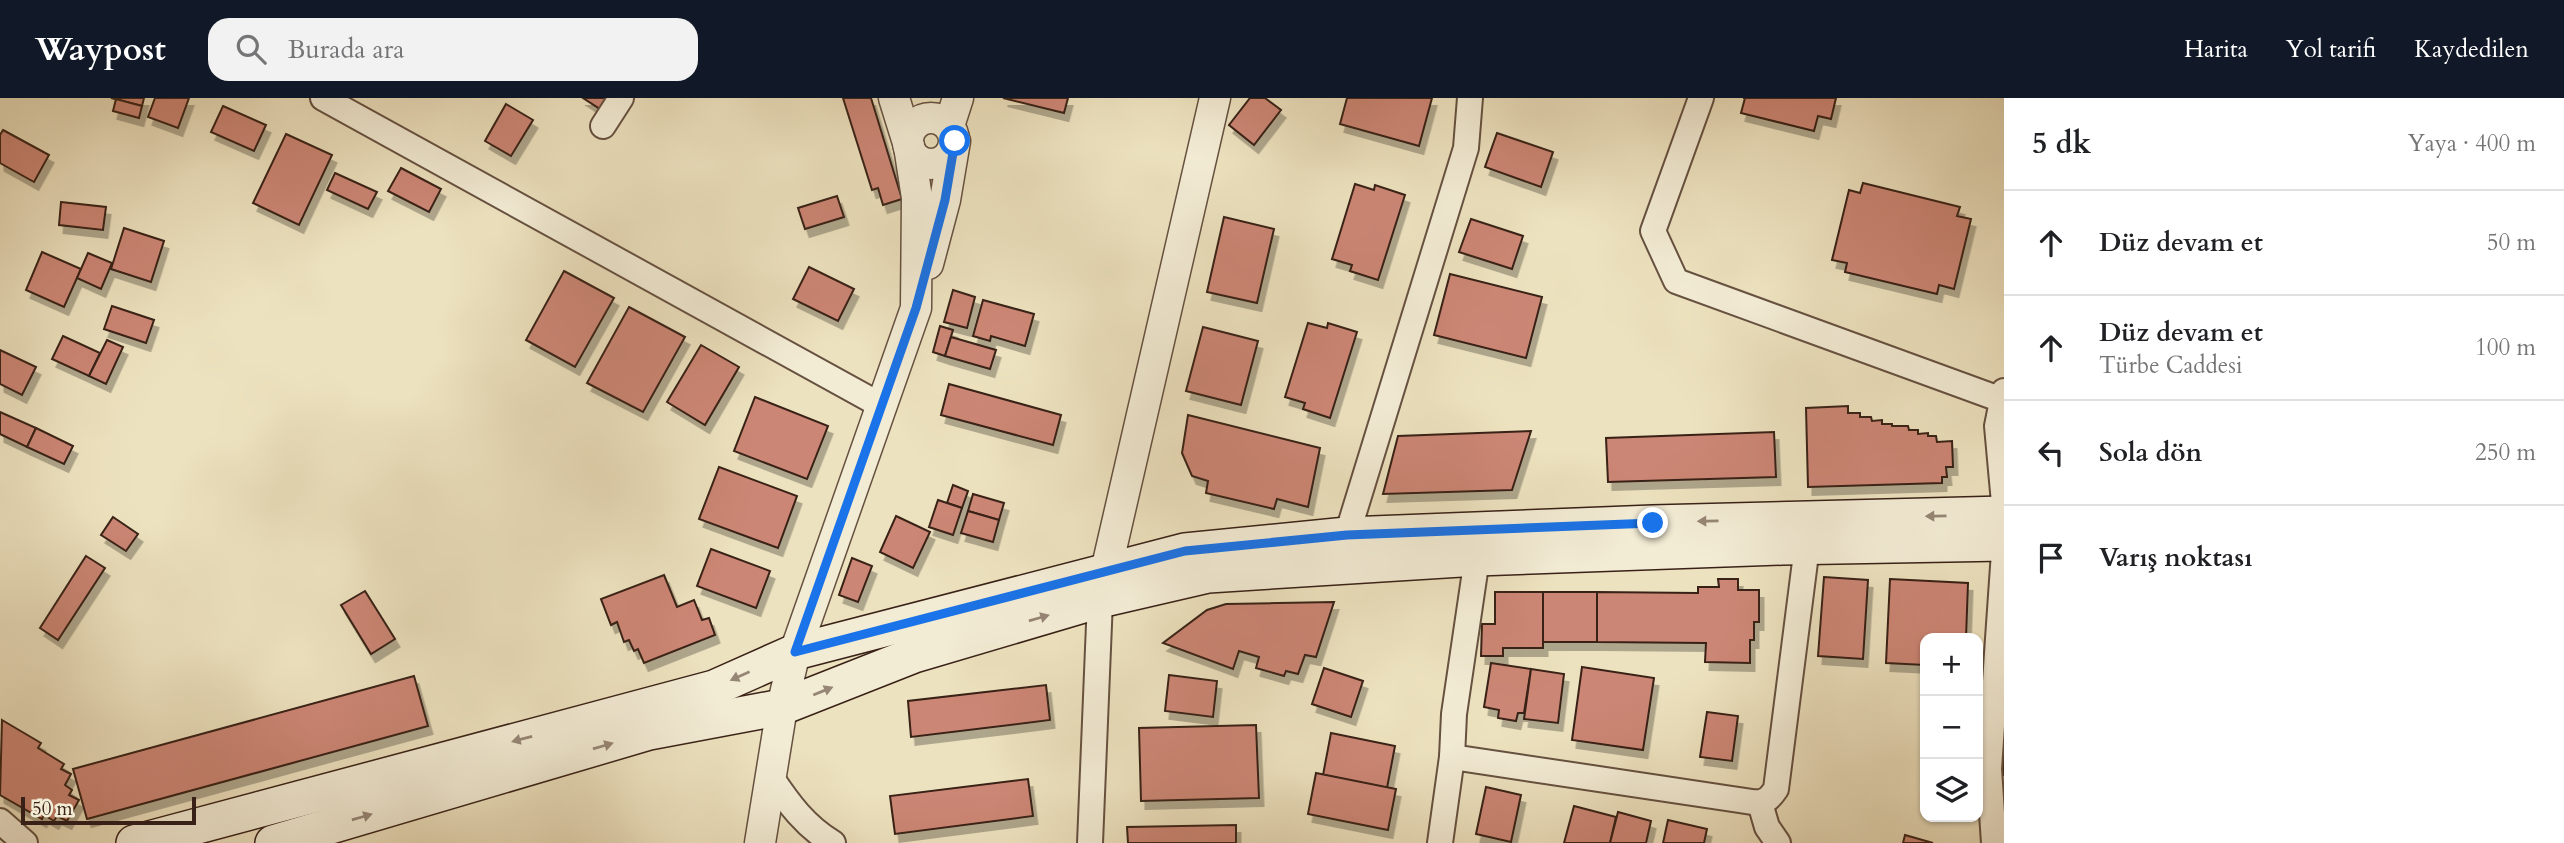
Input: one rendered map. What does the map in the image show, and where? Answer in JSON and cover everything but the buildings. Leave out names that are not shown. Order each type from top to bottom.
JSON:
[{"type":"main road","points":[[134,843],[714,688],[795,652],[1103,585],[1653,523],[2004,514]]},
{"type":"main road","points":[[273,843],[649,732],[782,707],[1103,585],[1185,551],[1347,535],[1482,544],[1807,547],[2004,543]]},
{"type":"street","points":[[323,98],[882,406]]},
{"type":"street","points":[[603,126],[621,98]]},
{"type":"street","points":[[894,98],[909,146],[917,198],[916,308]]},
{"type":"street","points":[[922,98],[951,122]]},
{"type":"street","points":[[1090,843],[1103,585],[1215,98]]},
{"type":"street","points":[[1347,535],[1465,148],[1471,98]]},
{"type":"street","points":[[1701,98],[1653,231],[1676,281],[2003,396],[1997,426],[2004,503]]},
{"type":"street","points":[[909,146],[909,138],[915,124],[929,118],[951,122]]},
{"type":"street","points":[[760,843],[782,707],[795,652],[916,308],[945,200],[951,122]]},
{"type":"street","points":[[1440,843],[1452,757],[1454,714],[1482,544]]},
{"type":"street","points":[[1452,757],[1760,803],[1769,799],[1776,789],[1807,547]]},
{"type":"street","points":[[1994,843],[1989,769],[2004,552]]},
{"type":"street","points":[[771,777],[791,808],[815,832],[833,843]]},
{"type":"street","points":[[1760,803],[1767,827],[1778,843]]},
{"type":"street","points":[[0,821],[25,843]]},
{"type":"route","points":[[955,141],[945,200],[916,308],[795,652],[1185,551],[1347,535],[1653,523]]}]
